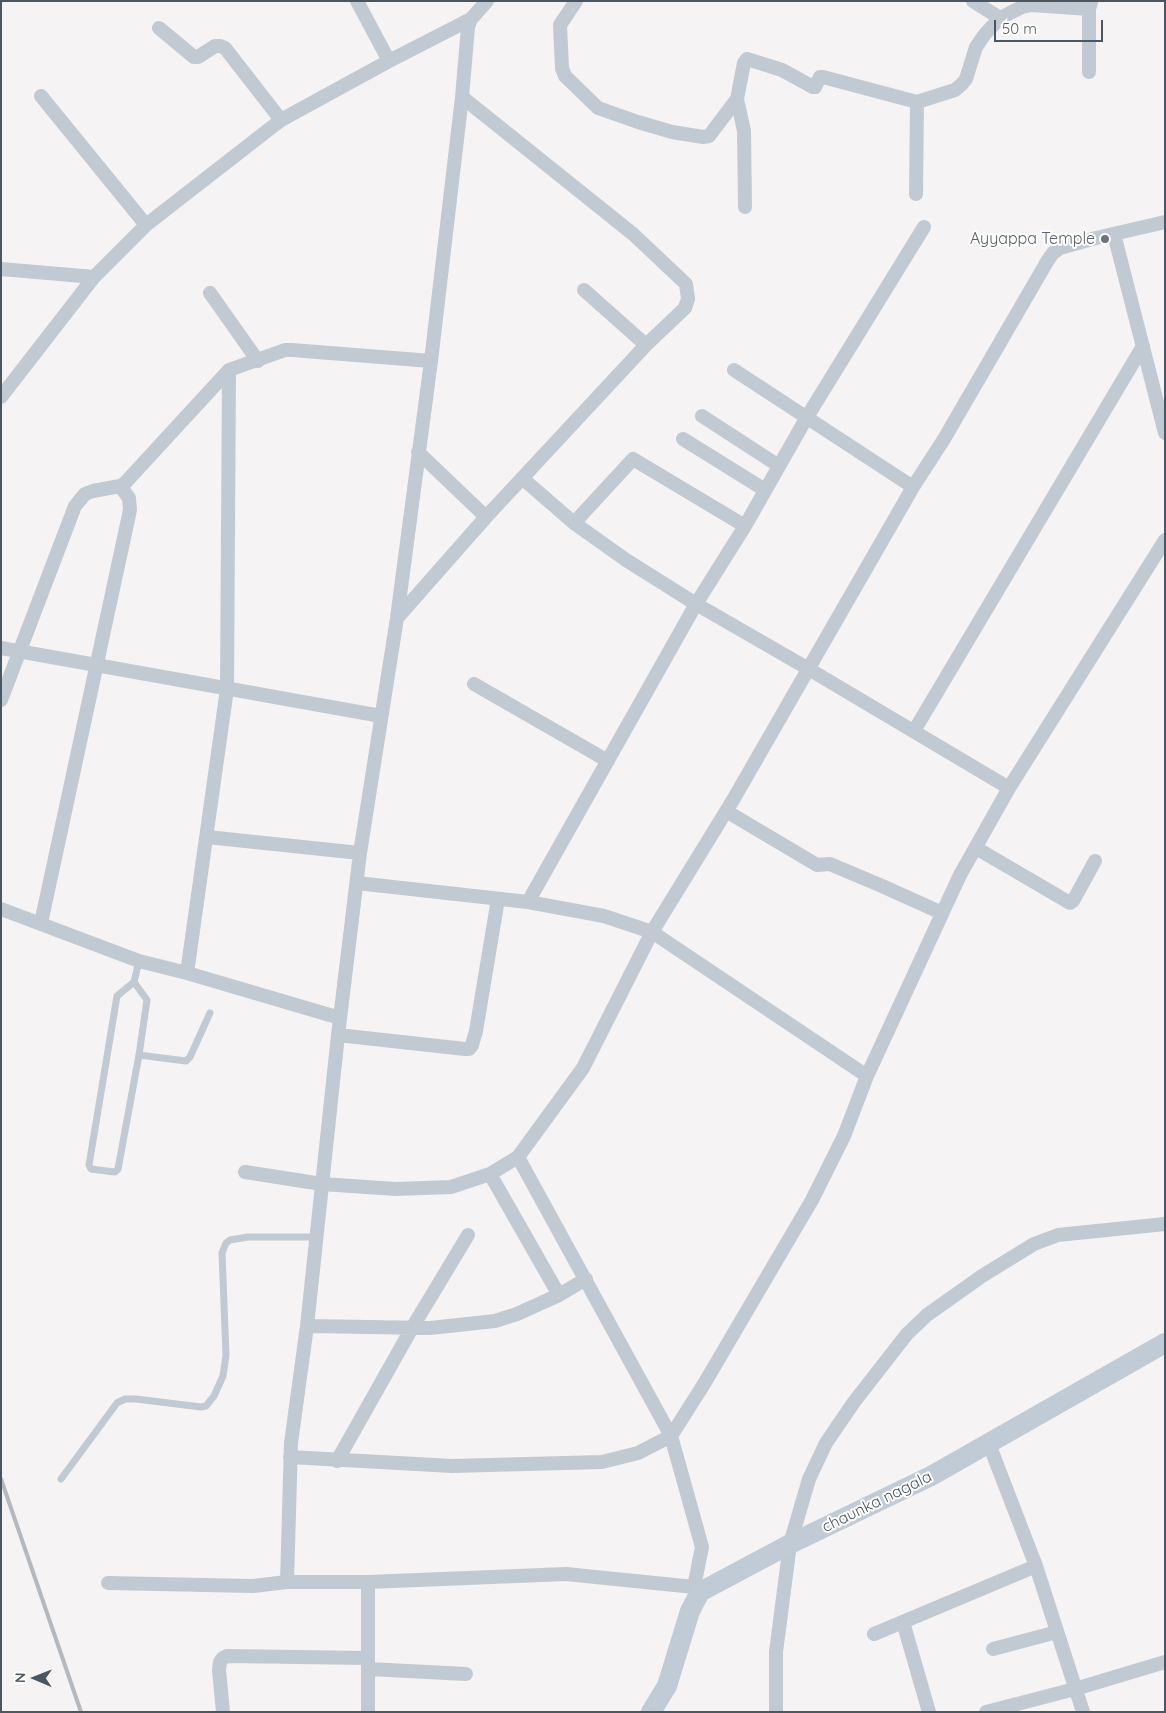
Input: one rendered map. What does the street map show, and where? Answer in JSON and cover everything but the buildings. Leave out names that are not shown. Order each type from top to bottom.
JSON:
[{"type":"main road","name":"chaunka nagala","points":[[697,1589],[932,1476],[1165,1342]]},
{"type":"main road","points":[[651,1712],[667,1686],[697,1589]]},
{"type":"street","points":[[357,1],[389,61]]},
{"type":"street","points":[[287,1582],[290,1457],[307,1326],[338,1035],[360,853],[396,618],[431,362],[462,97],[468,27],[471,19],[487,1]]},
{"type":"street","points":[[576,1],[560,25],[563,72],[567,80],[598,108],[663,130],[703,137],[713,133],[736,99],[744,63],[747,59],[782,70],[813,87],[816,87],[818,80],[823,77],[917,102],[955,90],[966,79],[976,47],[985,34],[1000,18],[1022,7],[1032,5],[1091,5],[1089,72]]},
{"type":"street","points":[[973,1],[1000,18]]},
{"type":"street","points":[[1,397],[94,277],[146,225],[281,120],[471,19]]},
{"type":"street","points":[[159,28],[194,57],[198,57],[215,46],[225,48],[281,120]]},
{"type":"street","points":[[41,96],[146,225]]},
{"type":"street","points":[[396,618],[522,478],[646,345],[685,308],[689,293],[686,284],[633,234],[462,97]]},
{"type":"street","points":[[736,99],[744,130],[745,207]]},
{"type":"street","points":[[916,194],[917,102]]},
{"type":"street","points":[[245,1172],[322,1184],[396,1189],[450,1188],[490,1174],[518,1157],[583,1068],[652,932],[726,811],[912,487],[944,439],[1053,253],[1060,248],[1165,222]]},
{"type":"street","points":[[528,902],[696,604],[807,417],[924,227]]},
{"type":"street","points":[[1114,234],[1165,433]]},
{"type":"street","points":[[1,269],[94,277]]},
{"type":"street","points":[[584,290],[646,345]]},
{"type":"street","points":[[210,293],[258,361]]},
{"type":"street","points":[[914,731],[1143,346]]},
{"type":"street","points":[[1,700],[74,506],[85,494],[93,490],[120,486],[125,483],[229,370],[285,350],[431,362]]},
{"type":"street","points":[[187,973],[227,689],[229,370]]},
{"type":"street","points":[[734,370],[912,487]]},
{"type":"street","points":[[702,416],[779,466]]},
{"type":"street","points":[[683,439],[765,490]]},
{"type":"street","points":[[418,452],[486,517]]},
{"type":"street","points":[[574,523],[633,459],[744,526]]},
{"type":"street","points":[[522,478],[574,523],[626,560],[696,604],[808,668],[1009,788]]},
{"type":"street","points":[[41,923],[130,510],[129,498],[120,486]]},
{"type":"street","points":[[290,1457],[452,1466],[602,1462],[638,1453],[671,1436],[704,1384],[812,1200],[844,1136],[867,1076],[960,875],[1009,788],[1165,540]]},
{"type":"street","points":[[1,648],[380,716]]},
{"type":"street","points":[[474,684],[608,761]]},
{"type":"street","points":[[726,811],[817,865],[830,864],[942,914]]},
{"type":"street","points":[[207,837],[360,853]]},
{"type":"street","points":[[976,848],[1070,902],[1073,901],[1094,861]]},
{"type":"street","points":[[357,883],[528,902],[604,916],[652,932],[867,1076]]},
{"type":"street","points":[[338,1035],[469,1048],[472,1045],[476,1030],[498,899]]},
{"type":"street","points":[[1,909],[139,961],[187,973],[340,1018]]},
{"type":"street","points":[[108,1583],[253,1586],[287,1582],[368,1582],[566,1574],[697,1589],[702,1548],[671,1436],[518,1157]]},
{"type":"street","points":[[490,1174],[560,1294]]},
{"type":"street","points":[[776,1712],[776,1652],[790,1544],[808,1479],[826,1442],[854,1402],[907,1334],[927,1315],[982,1276],[1034,1244],[1058,1235],[1165,1224]]},
{"type":"street","points":[[337,1461],[412,1328],[468,1235]]},
{"type":"street","points":[[307,1326],[441,1328],[495,1321],[517,1314],[560,1294],[586,1279]]},
{"type":"street","points":[[989,1444],[1036,1566],[1083,1712]]},
{"type":"street","points":[[874,1634],[1036,1566]]},
{"type":"street","points":[[368,1582],[368,1712]]},
{"type":"street","points":[[903,1622],[929,1712]]},
{"type":"street","points":[[993,1649],[1057,1632]]},
{"type":"street","points":[[223,1712],[219,1670],[220,1662],[227,1656],[368,1663],[466,1674]]},
{"type":"street","points":[[986,1712],[1075,1689],[1165,1662]]},
{"type":"lane","points":[[134,982],[147,1000],[118,1169],[115,1172],[91,1169],[89,1165],[117,996],[134,982],[139,961]]},
{"type":"lane","points":[[139,1055],[186,1061],[190,1057],[210,1013]]},
{"type":"lane","points":[[61,1479],[117,1403],[136,1399],[201,1407],[206,1406],[214,1396],[223,1376],[226,1355],[222,1253],[226,1243],[230,1240],[248,1237],[316,1237]]},
{"type":"railway","points":[[1,1479],[81,1712]]},
{"type":"place","name":"Ayyappa Temple","points":[[1105,239]]}]
